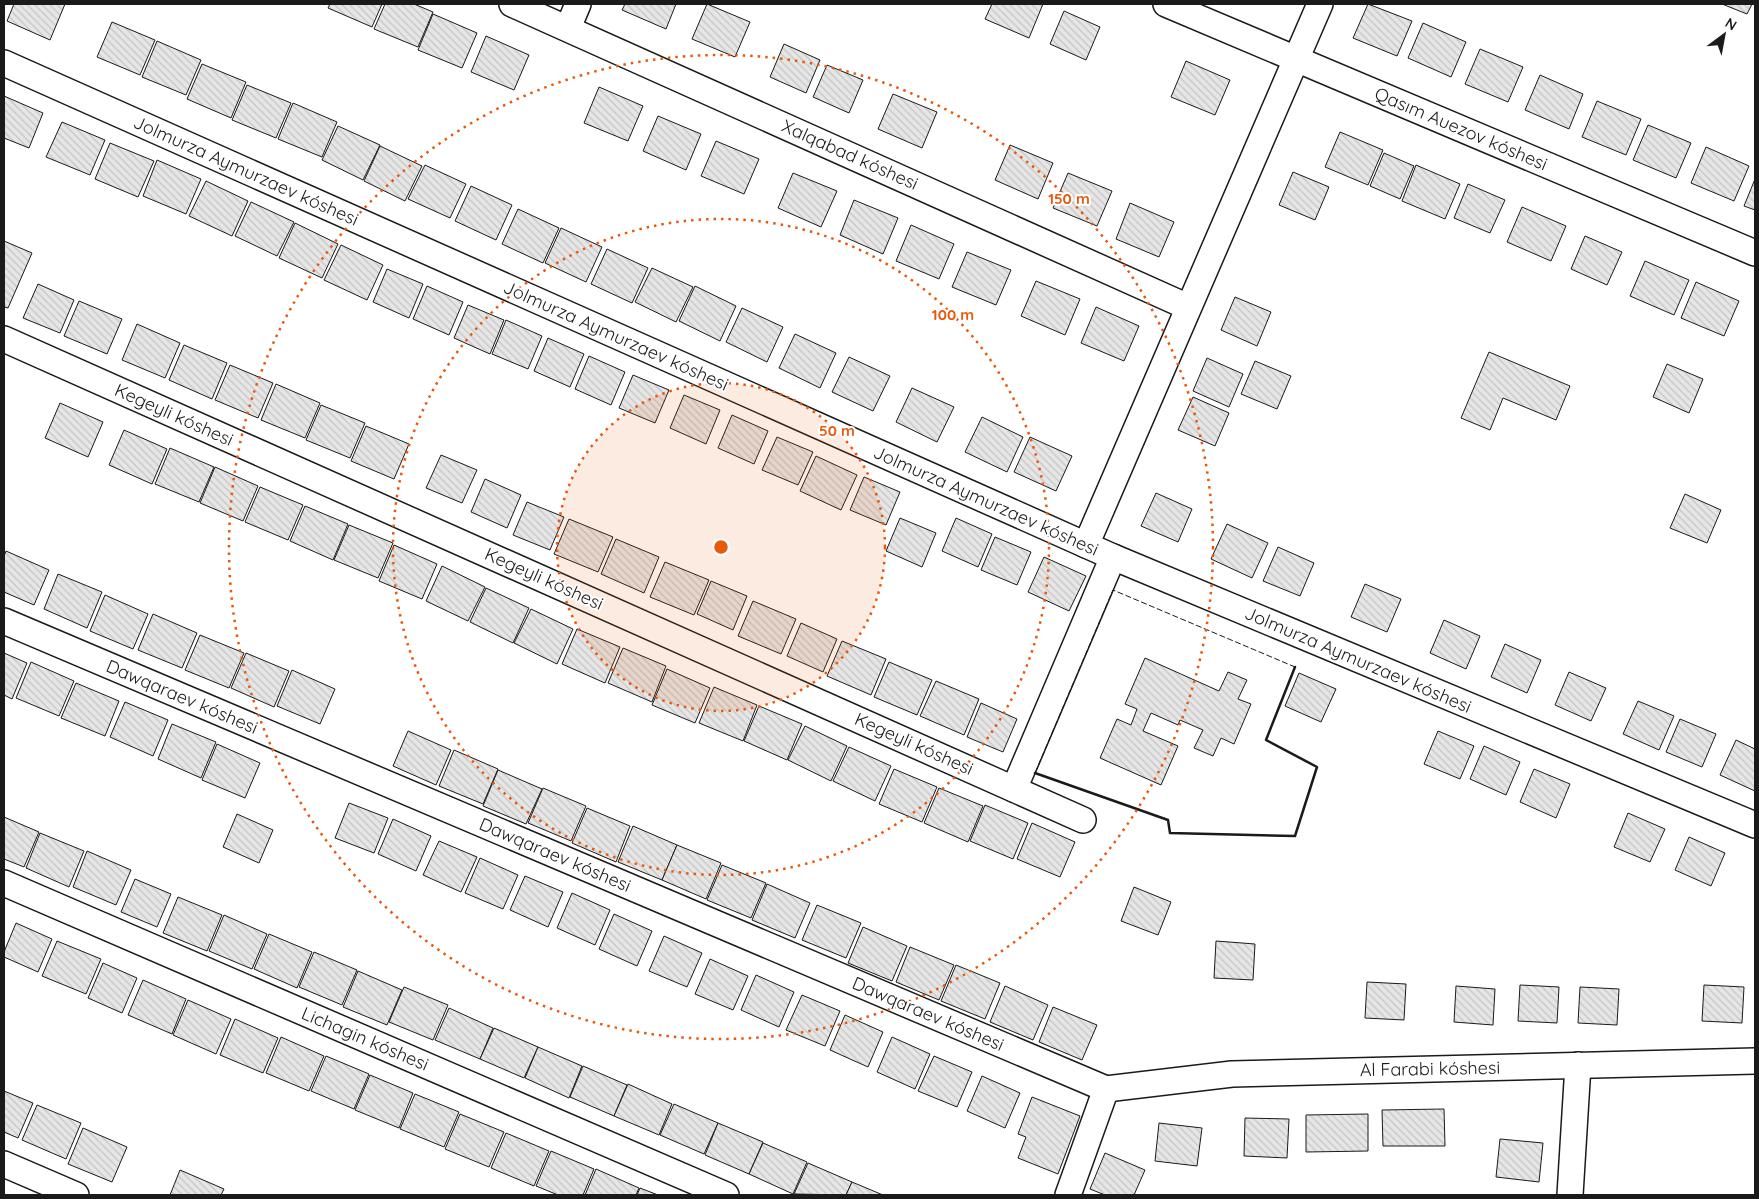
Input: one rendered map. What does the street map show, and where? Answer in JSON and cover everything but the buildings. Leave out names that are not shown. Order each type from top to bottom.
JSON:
[{"type":"street","name":"Xalqabad kóshesi","points":[[512,4],[1188,307]]},
{"type":"street","points":[[568,28],[578,4]]},
{"type":"street","name":"Qasım Auezov kóshesi","points":[[1166,4],[1755,253]]},
{"type":"street","points":[[1086,545],[1320,4]]},
{"type":"street","name":"Jolmurza Aymurzaev kóshesi","points":[[4,62],[1113,558],[1755,825]]},
{"type":"street","name":"Kegeyli kóshesi","points":[[4,340],[1083,820]]},
{"type":"street","points":[[1014,788],[1113,558]]},
{"type":"street","name":"Dawqaraev kóshesi","points":[[4,621],[1106,1089]]},
{"type":"street","name":"Lichagin kóshesi","points":[[4,883],[726,1195]]},
{"type":"street","name":"Al Farabi kóshesi","points":[[1106,1089],[1232,1074],[1755,1061]]},
{"type":"street","points":[[1570,1195],[1578,1065]]},
{"type":"street","points":[[1068,1195],[1106,1089]]},
{"type":"street","points":[[4,1164],[76,1195]]},
{"type":"fence","points":[[1035,773],[1113,590],[1295,667]]},
{"type":"wall","points":[[1035,773],[1168,820],[1170,833],[1295,836],[1317,767],[1266,740],[1295,667]]}]
